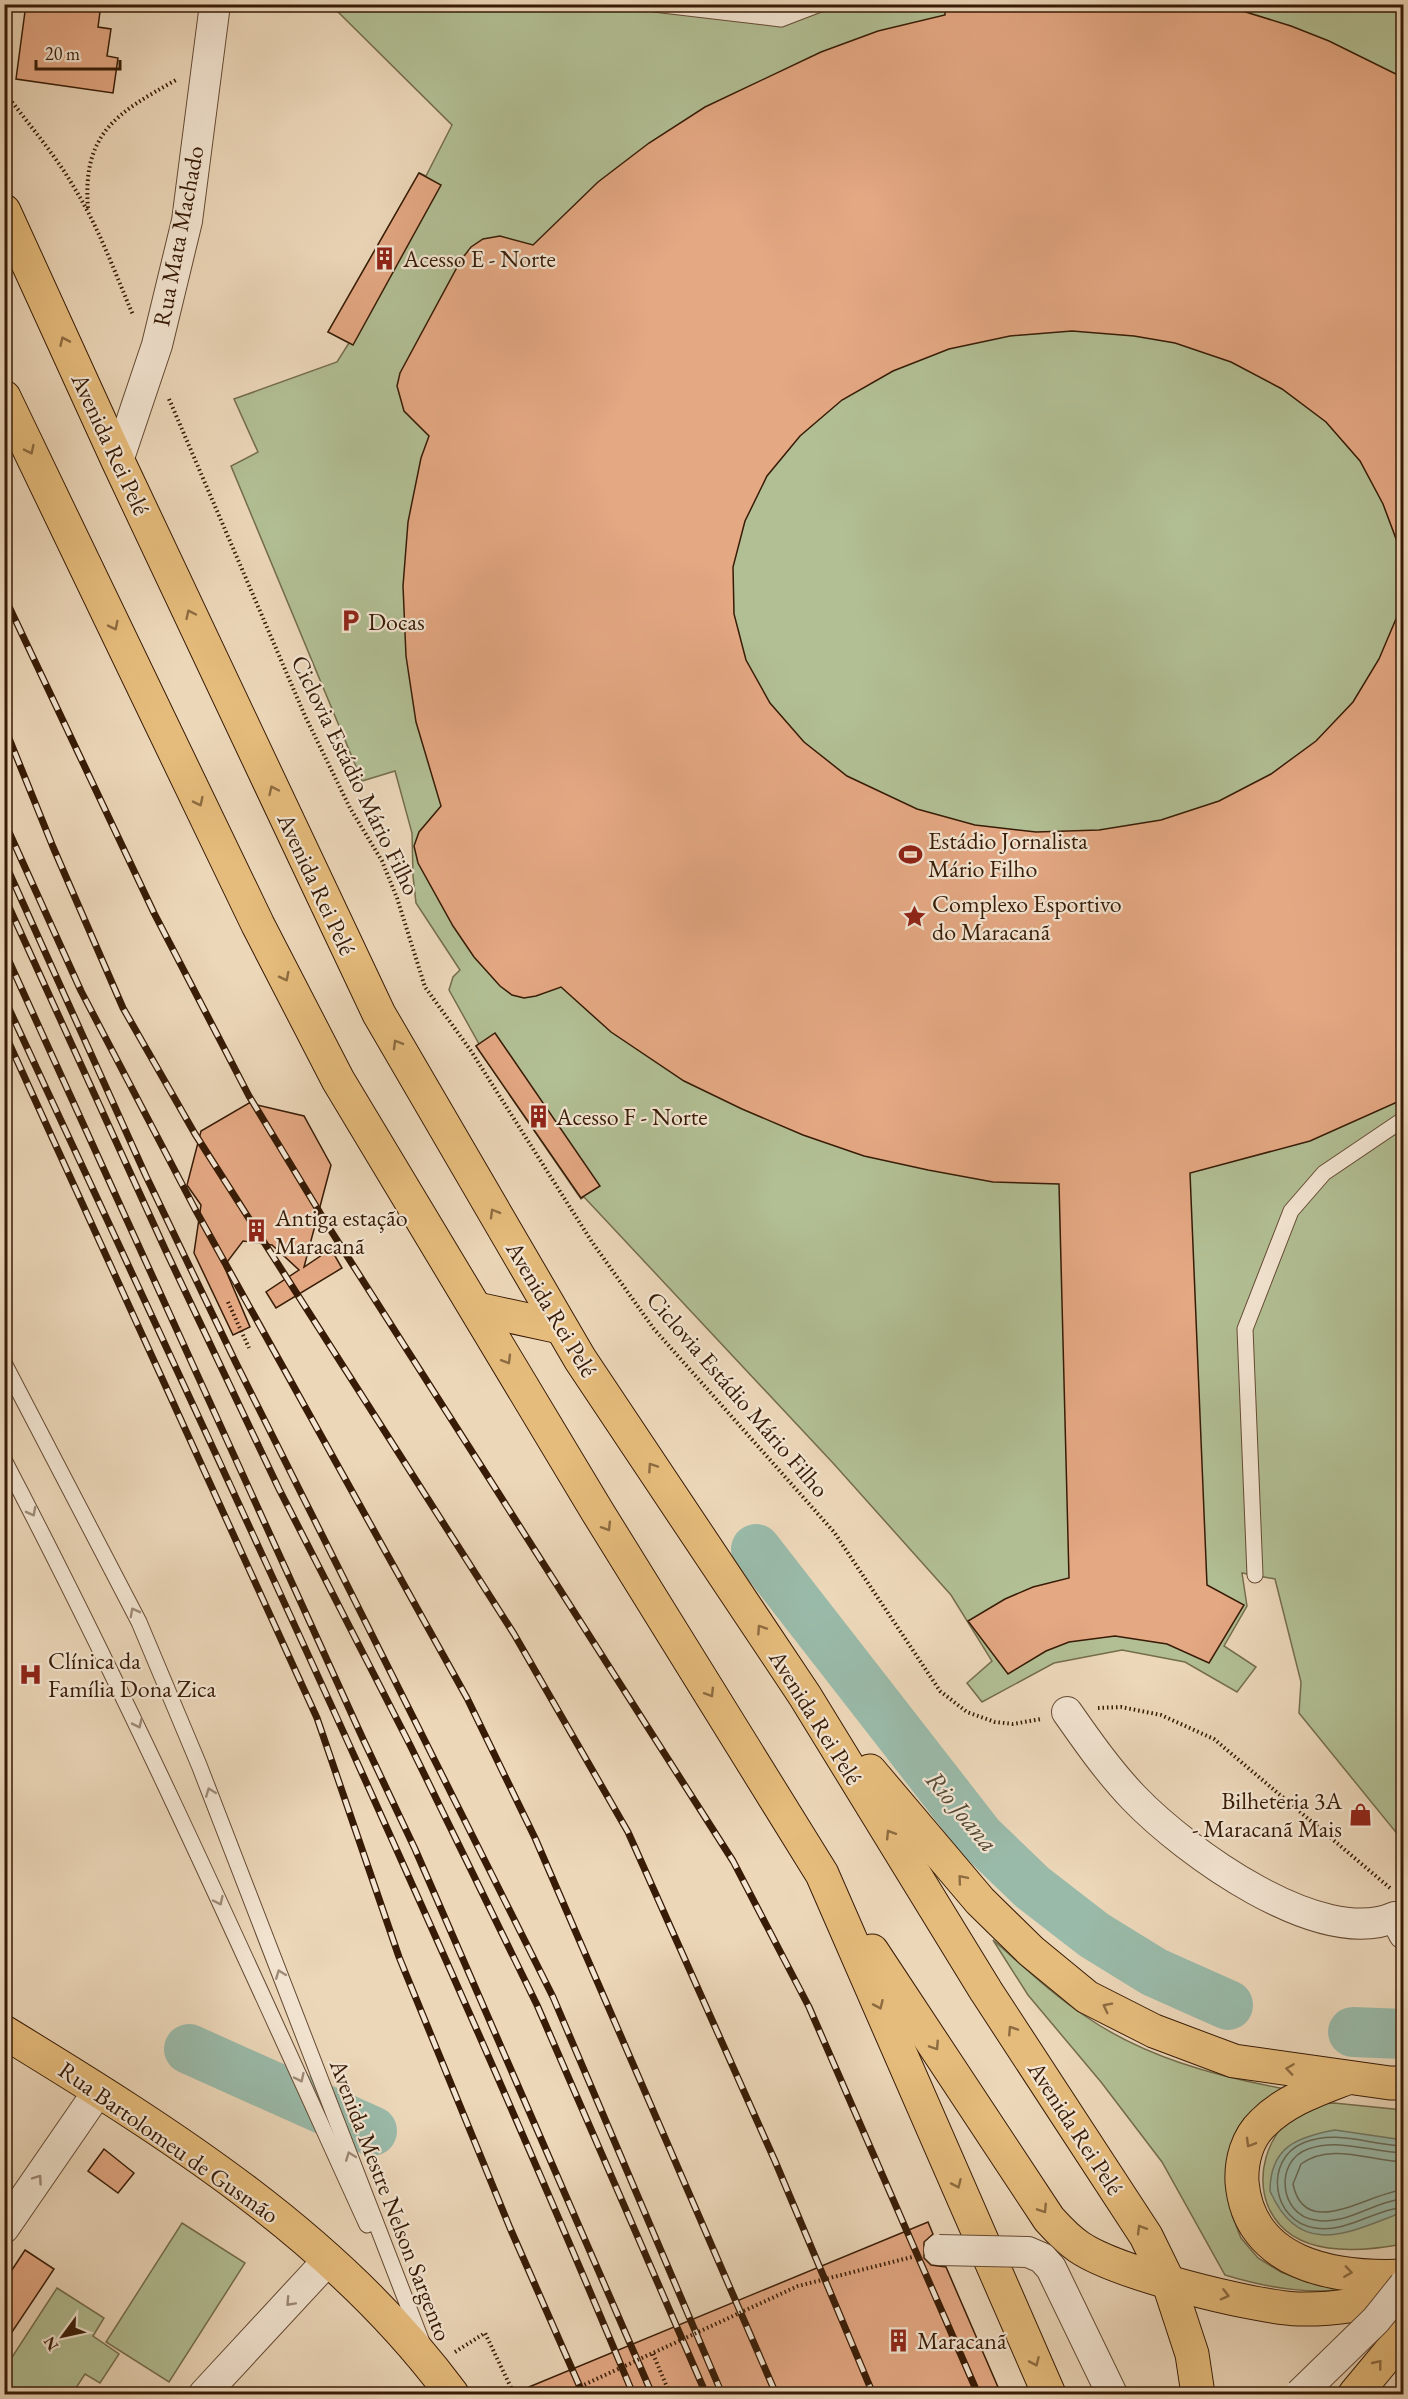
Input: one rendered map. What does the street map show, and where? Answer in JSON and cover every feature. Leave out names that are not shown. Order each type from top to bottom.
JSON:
[{"type":"main road","name":"Avenida Rei Pelé","points":[[4,211],[118,461],[379,1014],[560,1327],[805,1696],[986,1991],[1140,2226],[1168,2281],[1192,2354],[1198,2394]]},
{"type":"main road","points":[[4,397],[253,914],[332,1070],[597,1511],[822,1874],[1061,2233],[1079,2247],[1104,2260],[1168,2281],[1254,2302],[1298,2309],[1334,2308],[1404,2295]]},
{"type":"main road","points":[[477,1309],[560,1327]]},
{"type":"main road","points":[[805,1696],[980,1901],[1031,1952],[1087,1997],[1154,2031],[1234,2061],[1404,2083]]},
{"type":"main road","points":[[822,1874],[1049,2394]]},
{"type":"main road","name":"Rua Bartolomeu de Gusmão","points":[[4,2032],[99,2090],[272,2210],[329,2259],[432,2367],[452,2394]]},
{"type":"main road","points":[[1348,2077],[1300,2096],[1261,2125],[1245,2150],[1242,2173],[1244,2202],[1254,2227],[1272,2247],[1297,2261],[1349,2273],[1404,2276]]},
{"type":"main road","points":[[1355,2394],[1404,2335]]},
{"type":"street","name":"Rua Mata Machado","points":[[118,461],[152,360],[187,221],[215,4]]},
{"type":"street","points":[[1067,1712],[1095,1752],[1136,1800],[1184,1842],[1223,1870],[1279,1900],[1332,1922],[1370,1925],[1395,1917],[1404,1934]]},
{"type":"street","points":[[4,2228],[99,2090]]},
{"type":"street","points":[[939,2250],[1028,2252],[1042,2258],[1051,2268],[1112,2394]]},
{"type":"street","points":[[204,2394],[329,2259]]},
{"type":"street","points":[[1300,2394],[1336,2363],[1376,2320],[1404,2285]]},
{"type":"street","name":"Avenida Rei Pelé","points":[[1192,2354],[1216,2394]]},
{"type":"lane","points":[[654,4],[781,19],[820,4]]},
{"type":"lane","points":[[1255,1575],[1245,1329],[1291,1211],[1324,1173],[1404,1119]]},
{"type":"lane","name":"Avenida Mestre Nelson Sargento","points":[[4,1363],[140,1622],[199,1765],[432,2367]]},
{"type":"lane","name":"Avenida Mestre Nelson Sargento","points":[[4,1460],[80,1605],[156,1761],[432,2367]]},
{"type":"path","name":"Ciclovia Estádio Mário Filho","points":[[4,91],[59,162],[88,211],[305,716],[350,808],[382,861],[398,898],[425,987],[477,1060],[592,1242],[644,1316],[689,1371],[827,1523],[928,1674],[947,1697],[967,1712],[995,1722],[1026,1722],[1089,1708],[1121,1707],[1161,1715],[1214,1739],[1395,1891]]},
{"type":"path","name":"Ciclovia Estádio Mário Filho","points":[[88,211],[88,167],[97,141],[119,116],[148,96]]},
{"type":"path","points":[[228,1302],[249,1348]]},
{"type":"path","points":[[564,2394],[798,2286],[939,2250]]},
{"type":"path","points":[[485,2333],[514,2394]]},
{"type":"path","points":[[653,2354],[670,2394]]},
{"type":"shaded area","name":"Complexo Esportivo do Maracanã","points":[[331,5],[1403,5],[1403,1841],[1299,1713],[1301,1682],[1275,1579],[1242,1573],[1247,1606],[1224,1646],[1256,1667],[1237,1692],[1185,1662],[1122,1650],[1054,1663],[982,1702],[967,1683],[992,1661],[951,1595],[833,1463],[584,1197],[581,1199],[476,1046],[479,1044],[449,990],[453,977],[460,970],[416,903],[412,833],[395,771],[362,781],[231,466],[258,452],[234,399],[337,362],[349,343],[328,332],[419,173],[426,176],[452,125]]},
{"type":"shaded area","points":[[993,1940],[1073,2007],[1131,2043],[1207,2071],[1285,2089],[1228,2191],[1232,2215],[1241,2238],[1258,2258],[1281,2272],[1307,2282],[1360,2288],[1309,2291],[1259,2284],[1225,2275],[1162,2162],[1101,2082],[1028,1995]]},
{"type":"shaded area","points":[[1334,2103],[1403,2110],[1403,2244],[1355,2250],[1322,2247],[1292,2235],[1280,2225],[1270,2210],[1264,2193],[1263,2176],[1272,2141],[1295,2114],[1314,2105]]},
{"type":"shaded area","points":[[182,2223],[245,2263],[169,2382],[106,2342]]},
{"type":"shaded area","points":[[57,2288],[104,2318],[93,2336],[119,2354],[100,2383],[85,2374],[72,2394],[5,2394],[5,2368]]},
{"type":"water","points":[[1335,2130],[1403,2140],[1403,2212],[1364,2227],[1328,2235],[1311,2233],[1296,2226],[1282,2213],[1270,2191],[1271,2176],[1281,2154],[1288,2147],[1309,2136]]},
{"type":"building","points":[[26,4],[101,4],[98,27],[111,29],[107,56],[118,58],[113,93],[16,79]]},
{"type":"building","name":"Estádio Jornalista Mário Filho","points":[[945,4],[1220,4],[1291,26],[1329,41],[1404,78],[1404,551],[1401,552],[1383,504],[1360,461],[1326,422],[1282,389],[1231,362],[1175,343],[1134,336],[1072,331],[1010,336],[949,349],[893,371],[842,400],[800,436],[767,476],[745,521],[733,567],[734,614],[746,660],[770,703],[804,742],[847,776],[917,809],[975,825],[1036,832],[1099,830],[1161,820],[1219,801],[1271,774],[1316,741],[1353,702],[1379,659],[1404,600],[1404,1099],[1310,1141],[1190,1173],[1207,1585],[1244,1605],[1209,1663],[1167,1644],[1115,1636],[1069,1642],[1046,1651],[1008,1674],[968,1621],[1005,1599],[1033,1587],[1069,1578],[1059,1184],[993,1182],[928,1170],[864,1156],[803,1135],[684,1081],[611,1032],[561,987],[524,998],[512,995],[500,986],[474,957],[453,926],[418,863],[414,846],[419,832],[441,806],[416,722],[406,656],[403,586],[408,522],[421,458],[429,436],[404,411],[397,386],[400,373],[461,260],[471,247],[483,239],[500,236],[533,245],[598,182],[649,143],[705,107],[821,52],[878,31],[945,15]]},
{"type":"building","name":"Acesso E - Norte","points":[[419,173],[441,185],[353,345],[328,332]]},
{"type":"building","name":"Acesso F - Norte","points":[[495,1033],[600,1186],[581,1198],[476,1046]]},
{"type":"building","name":"Antiga estação Maracanã","points":[[249,1103],[304,1116],[331,1165],[304,1267],[331,1249],[342,1268],[276,1308],[266,1292],[299,1270],[272,1245],[243,1241],[224,1266],[250,1327],[233,1335],[194,1253],[201,1205],[187,1185],[201,1131]]},
{"type":"building","points":[[104,2149],[134,2173],[118,2193],[88,2171]]},
{"type":"building","points":[[928,2222],[933,2234],[924,2242],[924,2258],[931,2265],[946,2267],[1001,2394],[512,2394]]},
{"type":"building","points":[[25,2250],[54,2269],[4,2344],[4,2282]]},
{"type":"waterway","name":"Rio Joana","points":[[756,1549],[980,1837],[1032,1887],[1094,1935],[1154,1972],[1228,2005]]},
{"type":"waterway","name":"Rio Joana","points":[[1353,2032],[1404,2034]]},
{"type":"waterway","points":[[189,2049],[372,2131]]},
{"type":"railway","points":[[4,596],[154,913],[249,1096],[328,1226],[733,1861],[809,2007],[978,2394]]},
{"type":"railway","points":[[4,726],[53,847],[123,1008],[195,1134],[514,1634],[628,1832],[775,2161],[873,2394]]},
{"type":"railway","points":[[4,821],[81,991],[195,1209],[467,1698],[535,1838],[776,2394]]},
{"type":"railway","points":[[4,861],[146,1176],[236,1363],[553,1997],[722,2394]]},
{"type":"railway","points":[[4,896],[165,1249],[279,1489],[410,1745],[537,2005],[706,2394]]},
{"type":"railway","points":[[4,950],[415,1849],[652,2394]]},
{"type":"railway","points":[[4,998],[405,1867],[559,2218],[633,2394]]},
{"type":"railway","points":[[4,1032],[317,1718],[399,1957],[510,2228],[583,2394]]},
{"type":"place","name":"Acesso E - Norte","points":[[385,258]]},
{"type":"place","name":"Docas","points":[[350,621]]},
{"type":"place","name":"Estádio Jornalista Mário Filho","points":[[910,854]]},
{"type":"place","name":"Complexo Esportivo do Maracanã","points":[[914,917]]},
{"type":"place","name":"Acesso F - Norte","points":[[538,1116]]},
{"type":"place","name":"Antiga estação Maracanã","points":[[257,1231]]},
{"type":"place","name":"Clínica da Família Dona Zica","points":[[30,1674]]},
{"type":"place","name":"Bilheteria 3A - Maracanã Mais","points":[[1360,1814]]},
{"type":"place","name":"Maracanã","points":[[899,2340]]}]
